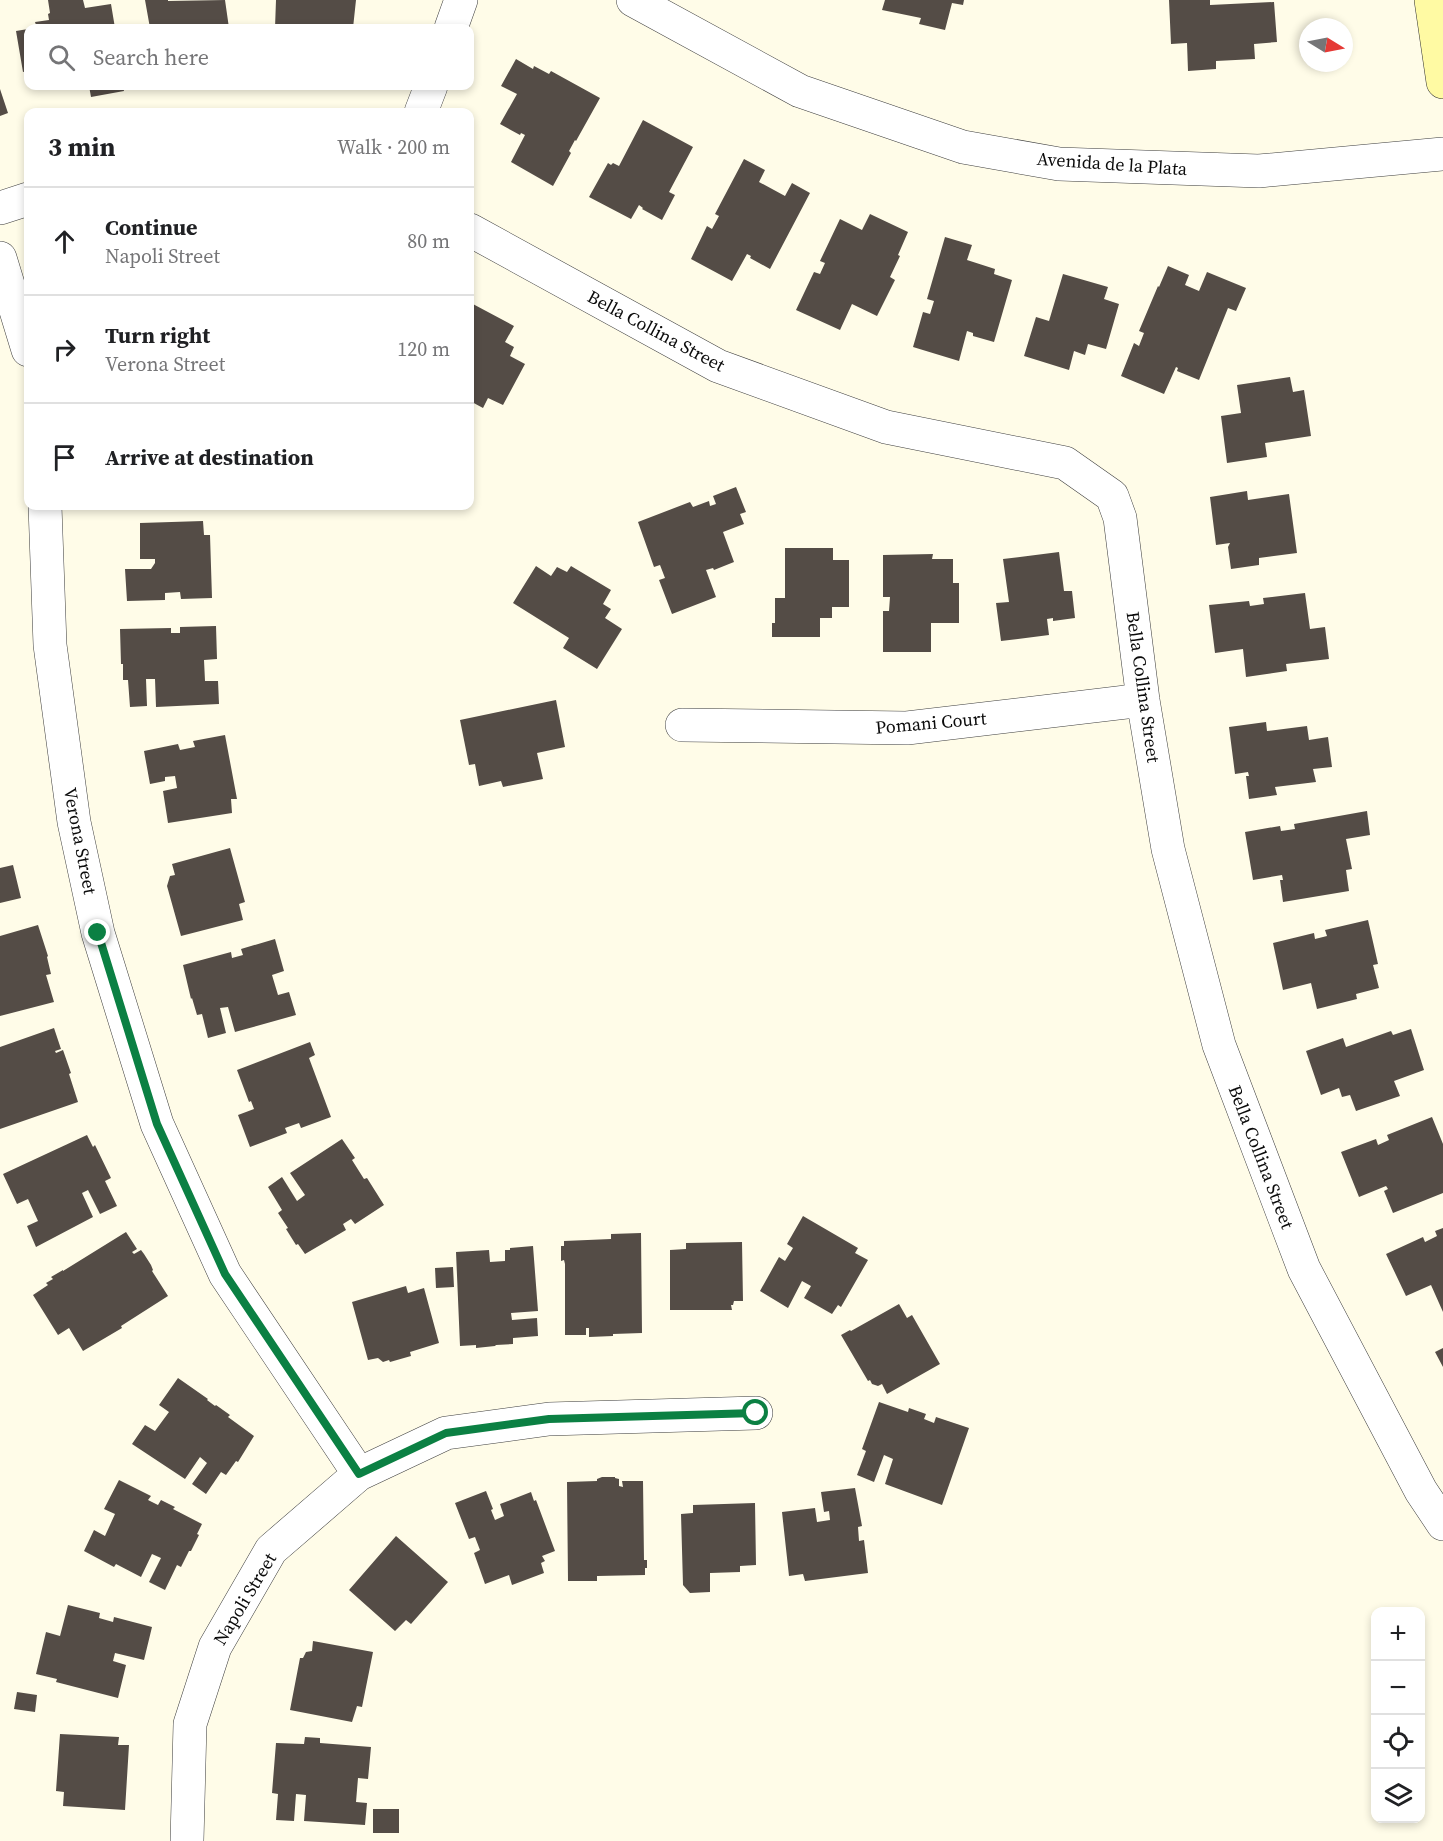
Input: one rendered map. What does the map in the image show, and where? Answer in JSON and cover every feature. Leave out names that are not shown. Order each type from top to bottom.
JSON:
[{"type":"main road","points":[[1431,0],[1443,82]]},
{"type":"street","points":[[452,24],[461,0]]},
{"type":"street","name":"Avenida de la Plata","points":[[633,0],[800,90],[963,147],[1059,164],[1259,171],[1443,154]]},
{"type":"street","points":[[423,108],[430,90]]},
{"type":"street","points":[[0,208],[24,200]]},
{"type":"street","name":"Bella Collina Street","points":[[474,232],[718,366],[886,428],[1065,463],[1112,496],[1120,518],[1143,700],[1167,849],[1219,1046],[1304,1269],[1421,1491],[1443,1524]]},
{"type":"street","points":[[0,258],[24,337]]},
{"type":"street","name":"Verona Street","points":[[45,510],[50,645],[74,822],[98,933],[157,1124],[225,1274],[359,1474]]},
{"type":"street","name":"Pomani Court","points":[[682,724],[907,728],[1143,700]]},
{"type":"street","name":"Napoli Street","points":[[187,1841],[190,1724],[215,1647],[271,1550],[359,1474],[446,1433],[549,1419],[756,1413]]},
{"type":"building","points":[[48,0],[83,0],[85,8],[111,4],[114,24],[36,24],[35,22],[49,20],[48,14],[50,13]]},
{"type":"building","points":[[145,0],[225,0],[228,24],[149,24]]},
{"type":"building","points":[[276,0],[356,0],[353,24],[275,24]]},
{"type":"building","points":[[885,0],[964,0],[963,5],[952,3],[945,30],[919,24],[921,18],[882,10]]},
{"type":"building","points":[[1169,0],[1210,0],[1210,5],[1274,2],[1277,42],[1254,44],[1255,59],[1216,61],[1216,69],[1188,71],[1187,43],[1171,44]]},
{"type":"building","points":[[24,30],[23,72],[16,31]]},
{"type":"building","points":[[516,59],[533,69],[534,66],[549,74],[551,71],[600,98],[569,151],[571,153],[553,186],[511,162],[525,135],[521,133],[520,135],[500,124],[517,94],[501,86]]},
{"type":"building","points":[[0,89],[8,113],[0,116]]},
{"type":"building","points":[[90,90],[124,91],[91,97]]},
{"type":"building","points":[[643,120],[693,147],[669,192],[675,195],[662,220],[639,205],[631,219],[589,197],[608,163],[619,166]]},
{"type":"building","points":[[744,159],[765,170],[759,182],[785,196],[792,183],[810,193],[770,269],[747,254],[732,281],[691,259],[707,226],[712,229],[719,216],[715,214]]},
{"type":"building","points":[[870,214],[908,232],[890,277],[895,280],[877,316],[852,304],[840,330],[796,310],[814,272],[820,274],[825,263],[820,261],[840,219],[862,230]]},
{"type":"building","points":[[945,237],[972,245],[967,260],[995,269],[994,274],[1012,280],[994,342],[973,336],[973,333],[967,331],[959,361],[913,347],[923,312],[930,314],[934,301],[927,299]]},
{"type":"building","points":[[1168,266],[1189,275],[1185,285],[1199,291],[1207,272],[1246,288],[1236,311],[1228,308],[1199,380],[1177,371],[1176,367],[1164,394],[1121,376],[1134,343],[1139,346],[1144,333],[1139,331]]},
{"type":"building","points":[[1063,274],[1108,287],[1104,299],[1119,304],[1106,349],[1088,344],[1085,355],[1074,351],[1069,370],[1024,356],[1036,317],[1049,321]]},
{"type":"building","points":[[474,305],[514,326],[505,342],[514,347],[510,356],[525,364],[503,405],[488,398],[483,408],[474,403]]},
{"type":"building","points":[[1290,377],[1293,392],[1304,390],[1311,436],[1265,443],[1267,457],[1227,463],[1221,416],[1241,413],[1237,385]]},
{"type":"building","points":[[736,487],[746,512],[740,514],[744,524],[723,532],[734,562],[714,570],[713,568],[706,570],[716,597],[672,614],[659,580],[665,578],[660,565],[654,567],[638,522],[690,502],[693,507],[709,501],[710,506],[716,504],[713,496]]},
{"type":"building","points":[[1247,491],[1248,500],[1289,494],[1297,553],[1259,558],[1259,565],[1231,569],[1228,547],[1230,543],[1216,545],[1210,497]]},
{"type":"building","points":[[203,521],[204,535],[210,535],[212,598],[181,599],[180,592],[165,593],[165,600],[127,601],[125,569],[151,569],[155,563],[155,559],[140,559],[140,523]]},
{"type":"building","points":[[785,548],[833,548],[833,560],[849,560],[849,607],[832,607],[832,618],[820,618],[820,637],[772,637],[772,623],[775,623],[775,598],[785,598]]},
{"type":"building","points":[[1059,552],[1064,591],[1072,591],[1075,618],[1053,621],[1053,618],[1047,619],[1049,635],[1001,641],[996,603],[1009,602],[1003,559]]},
{"type":"building","points":[[933,554],[932,559],[953,559],[953,583],[959,583],[959,623],[931,623],[931,652],[883,652],[883,611],[889,611],[890,597],[883,597],[883,555]]},
{"type":"building","points":[[536,566],[551,576],[557,567],[567,572],[571,566],[611,590],[603,604],[611,609],[605,618],[622,629],[597,669],[563,648],[569,638],[513,603]]},
{"type":"building","points":[[1305,593],[1310,629],[1325,627],[1329,659],[1286,664],[1287,671],[1246,677],[1243,649],[1215,653],[1209,605],[1249,601],[1250,606],[1264,604],[1263,598]]},
{"type":"building","points":[[216,626],[217,659],[204,660],[205,681],[218,681],[219,704],[156,707],[155,679],[146,679],[147,706],[130,707],[128,680],[123,680],[120,629],[171,628],[171,633],[180,633],[180,627]]},
{"type":"building","points":[[556,700],[565,747],[537,753],[543,779],[503,787],[501,781],[479,786],[475,764],[469,765],[460,720]]},
{"type":"building","points":[[1266,722],[1267,731],[1307,726],[1309,740],[1328,737],[1332,767],[1313,769],[1316,782],[1275,787],[1277,795],[1249,799],[1246,776],[1249,776],[1248,772],[1235,774],[1229,727]]},
{"type":"building","points":[[225,735],[237,799],[231,799],[232,813],[168,823],[163,791],[177,788],[175,776],[165,777],[165,781],[150,784],[144,751],[178,744],[180,750],[195,747],[193,741]]},
{"type":"building","points":[[1367,811],[1370,835],[1346,839],[1352,869],[1346,870],[1349,891],[1283,902],[1280,880],[1283,880],[1282,875],[1253,880],[1245,832],[1280,826],[1281,831],[1295,829],[1294,824]]},
{"type":"building","points":[[230,848],[245,902],[239,904],[243,920],[181,936],[167,886],[170,876],[175,875],[172,864]]},
{"type":"building","points":[[13,865],[21,898],[0,903],[0,868]]},
{"type":"building","points":[[1368,920],[1378,964],[1373,965],[1379,988],[1356,994],[1357,999],[1317,1009],[1311,983],[1283,990],[1273,943],[1314,933],[1315,939],[1327,936],[1325,930]]},
{"type":"building","points":[[38,925],[48,956],[51,974],[46,975],[54,1002],[0,1016],[0,936]]},
{"type":"building","points":[[275,939],[284,971],[272,975],[278,995],[289,992],[296,1015],[235,1032],[228,1007],[220,1008],[226,1033],[208,1038],[202,1014],[197,1015],[191,999],[183,965],[231,952],[232,958],[243,955],[241,949]]},
{"type":"building","points":[[54,1028],[61,1049],[55,1051],[56,1053],[63,1050],[78,1102],[0,1129],[0,1047]]},
{"type":"building","points":[[1411,1029],[1424,1070],[1394,1081],[1400,1096],[1356,1111],[1350,1095],[1342,1097],[1339,1088],[1321,1095],[1306,1051],[1343,1038],[1346,1047],[1391,1031],[1393,1035]]},
{"type":"building","points":[[310,1042],[315,1055],[309,1058],[331,1117],[301,1128],[299,1123],[285,1128],[287,1133],[250,1147],[238,1115],[254,1109],[237,1070]]},
{"type":"building","points":[[1432,1117],[1443,1144],[1443,1193],[1393,1213],[1384,1191],[1388,1189],[1386,1186],[1359,1197],[1341,1152],[1376,1139],[1378,1145],[1389,1140],[1387,1135]]},
{"type":"building","points":[[87,1135],[93,1147],[95,1145],[111,1178],[105,1181],[117,1206],[100,1214],[88,1190],[82,1193],[93,1217],[36,1247],[27,1226],[38,1221],[28,1199],[17,1204],[3,1174]]},
{"type":"building","points":[[342,1139],[355,1158],[352,1160],[364,1179],[367,1178],[384,1205],[355,1224],[351,1219],[343,1224],[346,1230],[305,1254],[286,1229],[288,1228],[278,1213],[282,1210],[268,1187],[282,1177],[297,1201],[305,1195],[290,1173]]},
{"type":"building","points":[[803,1216],[858,1248],[855,1253],[868,1260],[841,1307],[838,1305],[832,1314],[804,1298],[811,1286],[802,1281],[788,1308],[760,1291],[779,1257],[785,1261],[793,1248],[787,1244]]},
{"type":"building","points":[[1443,1228],[1443,1312],[1431,1285],[1406,1296],[1386,1254],[1423,1237],[1425,1242],[1437,1236],[1435,1231]]},
{"type":"building","points":[[126,1232],[137,1249],[132,1252],[134,1254],[141,1250],[168,1296],[121,1326],[122,1328],[83,1351],[69,1328],[58,1335],[33,1295],[48,1285],[46,1283],[53,1279],[51,1277]]},
{"type":"building","points":[[641,1233],[642,1333],[589,1337],[589,1328],[586,1328],[586,1335],[565,1335],[565,1264],[564,1260],[561,1261],[561,1246],[564,1246],[564,1241],[611,1239],[611,1234]]},
{"type":"building","points":[[742,1242],[743,1301],[734,1301],[731,1305],[732,1310],[670,1310],[670,1250],[686,1249],[686,1243]]},
{"type":"building","points":[[533,1246],[538,1311],[511,1313],[512,1320],[537,1318],[538,1336],[513,1338],[513,1344],[476,1348],[476,1345],[460,1346],[456,1252],[489,1250],[490,1262],[505,1261],[505,1250]]},
{"type":"building","points":[[453,1267],[454,1287],[436,1288],[435,1268]]},
{"type":"building","points":[[406,1286],[408,1293],[424,1288],[439,1343],[410,1352],[411,1356],[390,1362],[389,1360],[383,1362],[378,1358],[368,1360],[352,1302]]},
{"type":"building","points":[[899,1304],[907,1318],[912,1315],[940,1364],[887,1394],[882,1384],[878,1386],[868,1381],[841,1335]]},
{"type":"building","points":[[1443,1348],[1443,1367],[1435,1352]]},
{"type":"building","points":[[178,1378],[230,1415],[228,1417],[254,1436],[238,1462],[236,1461],[226,1475],[221,1472],[206,1494],[192,1484],[207,1463],[200,1457],[185,1479],[132,1444],[145,1425],[155,1431],[169,1412],[159,1405]]},
{"type":"building","points":[[879,1402],[908,1412],[909,1408],[926,1414],[924,1419],[934,1423],[936,1417],[969,1428],[942,1505],[885,1484],[893,1459],[884,1455],[874,1482],[857,1475],[866,1451],[862,1449]]},
{"type":"building","points":[[602,1477],[615,1477],[619,1479],[619,1486],[623,1487],[622,1481],[643,1481],[644,1560],[647,1560],[645,1575],[597,1576],[597,1581],[568,1581],[567,1482],[597,1481]]},
{"type":"building","points":[[119,1480],[151,1496],[148,1500],[158,1505],[161,1500],[202,1524],[191,1551],[181,1567],[177,1565],[165,1590],[149,1582],[161,1558],[152,1554],[141,1577],[116,1564],[114,1567],[84,1551],[94,1530],[105,1536],[115,1514],[104,1509]]},
{"type":"building","points":[[855,1488],[862,1526],[858,1527],[859,1541],[864,1540],[868,1573],[805,1581],[803,1574],[789,1576],[782,1512],[815,1508],[817,1522],[830,1520],[829,1511],[824,1512],[821,1492]]},
{"type":"building","points":[[486,1491],[495,1520],[504,1516],[500,1504],[531,1492],[555,1551],[542,1556],[545,1561],[541,1563],[544,1573],[512,1585],[509,1575],[485,1584],[474,1553],[480,1550],[475,1537],[469,1539],[455,1503]]},
{"type":"building","points":[[755,1503],[756,1565],[740,1566],[740,1572],[710,1573],[710,1592],[690,1593],[683,1585],[681,1514],[693,1513],[693,1505]]},
{"type":"building","points":[[396,1536],[448,1582],[411,1624],[406,1620],[395,1631],[349,1590]]},
{"type":"building","points":[[68,1605],[100,1613],[99,1618],[113,1622],[114,1617],[152,1627],[144,1660],[115,1653],[113,1661],[126,1665],[118,1698],[56,1682],[57,1679],[36,1674],[46,1632],[60,1636]]},
{"type":"building","points":[[313,1641],[373,1652],[362,1707],[357,1706],[352,1722],[290,1710],[300,1658],[303,1658],[306,1652],[312,1651]]},
{"type":"building","points":[[17,1692],[37,1695],[35,1712],[14,1709]]},
{"type":"building","points":[[60,1734],[119,1737],[118,1745],[129,1745],[125,1810],[63,1806],[64,1792],[56,1791]]},
{"type":"building","points":[[305,1737],[320,1738],[320,1743],[371,1747],[368,1779],[358,1778],[356,1802],[367,1803],[365,1825],[304,1821],[306,1795],[296,1794],[294,1821],[276,1820],[278,1794],[272,1793],[276,1743],[304,1744]]},
{"type":"building","points":[[373,1809],[399,1809],[399,1833],[373,1833]]},
{"type":"route","points":[[98,933],[157,1124],[225,1274],[359,1474],[446,1433],[549,1419],[756,1413]]}]
